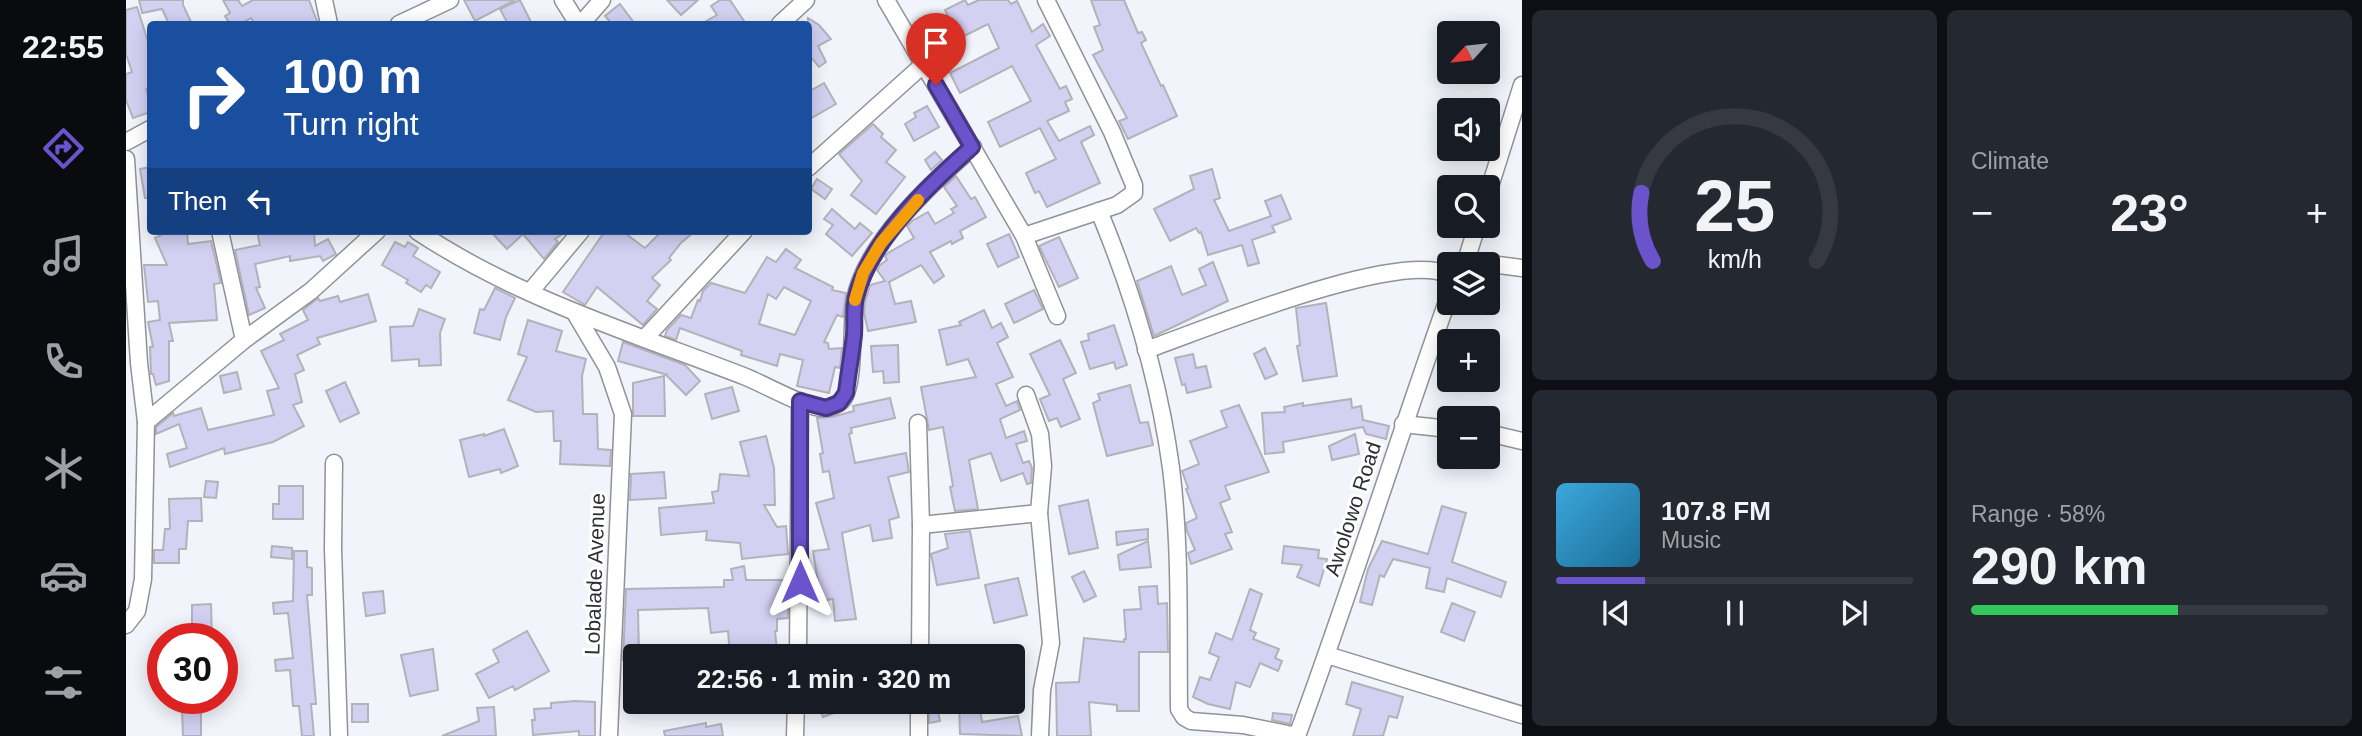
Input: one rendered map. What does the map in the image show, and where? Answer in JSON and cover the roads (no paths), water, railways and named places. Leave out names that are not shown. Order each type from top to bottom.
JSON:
[{"type":"street","points":[[324,0],[328,21]]},
{"type":"street","points":[[405,21],[450,0]]},
{"type":"street","points":[[563,0],[577,21]]},
{"type":"street","points":[[582,21],[602,0]]},
{"type":"street","points":[[783,21],[806,0]]},
{"type":"street","points":[[886,0],[1024,236],[1057,316]]},
{"type":"street","points":[[1024,236],[1099,211],[1126,200],[1134,193],[1134,185],[1112,132],[1046,0]]},
{"type":"street","points":[[812,164],[923,64]]},
{"type":"street","points":[[1494,175],[1522,85]]},
{"type":"street","points":[[126,142],[147,131]]},
{"type":"street","points":[[424,235],[483,269],[575,313],[645,338],[800,401],[826,408],[843,400],[846,393],[854,335],[855,301],[863,273],[881,243],[935,179],[972,147]]},
{"type":"street","points":[[126,159],[133,364],[146,422],[143,579],[137,611],[126,625]]},
{"type":"street","points":[[1099,211],[1121,265],[1146,350],[1162,415],[1171,470],[1177,554],[1179,709],[1184,718],[1191,721],[1243,725],[1297,736]]},
{"type":"street","points":[[221,235],[244,340]]},
{"type":"street","points":[[146,422],[244,340],[311,291],[373,235]]},
{"type":"street","points":[[530,292],[578,235]]},
{"type":"street","points":[[645,338],[740,235]]},
{"type":"street","points":[[1500,265],[1522,268]]},
{"type":"street","points":[[1146,350],[1248,313],[1358,278],[1395,272],[1437,270]]},
{"type":"street","name":"Lobalade Avenue","points":[[575,313],[607,367],[623,414],[609,736]]},
{"type":"street","name":"Awolowo Road","points":[[1297,736],[1442,315]]},
{"type":"street","points":[[1027,395],[1040,434],[1044,466],[1040,513],[1051,643],[1042,690],[1040,736]]},
{"type":"street","points":[[798,644],[800,401]]},
{"type":"street","points":[[918,422],[920,644]]},
{"type":"street","points":[[1404,424],[1437,428]]},
{"type":"street","points":[[1500,436],[1522,441]]},
{"type":"street","points":[[334,463],[333,549],[339,736]]},
{"type":"street","points":[[921,525],[1040,513]]},
{"type":"street","points":[[1327,655],[1522,715]]},
{"type":"street","points":[[795,736],[796,714]]},
{"type":"street","points":[[919,714],[919,736]]}]
